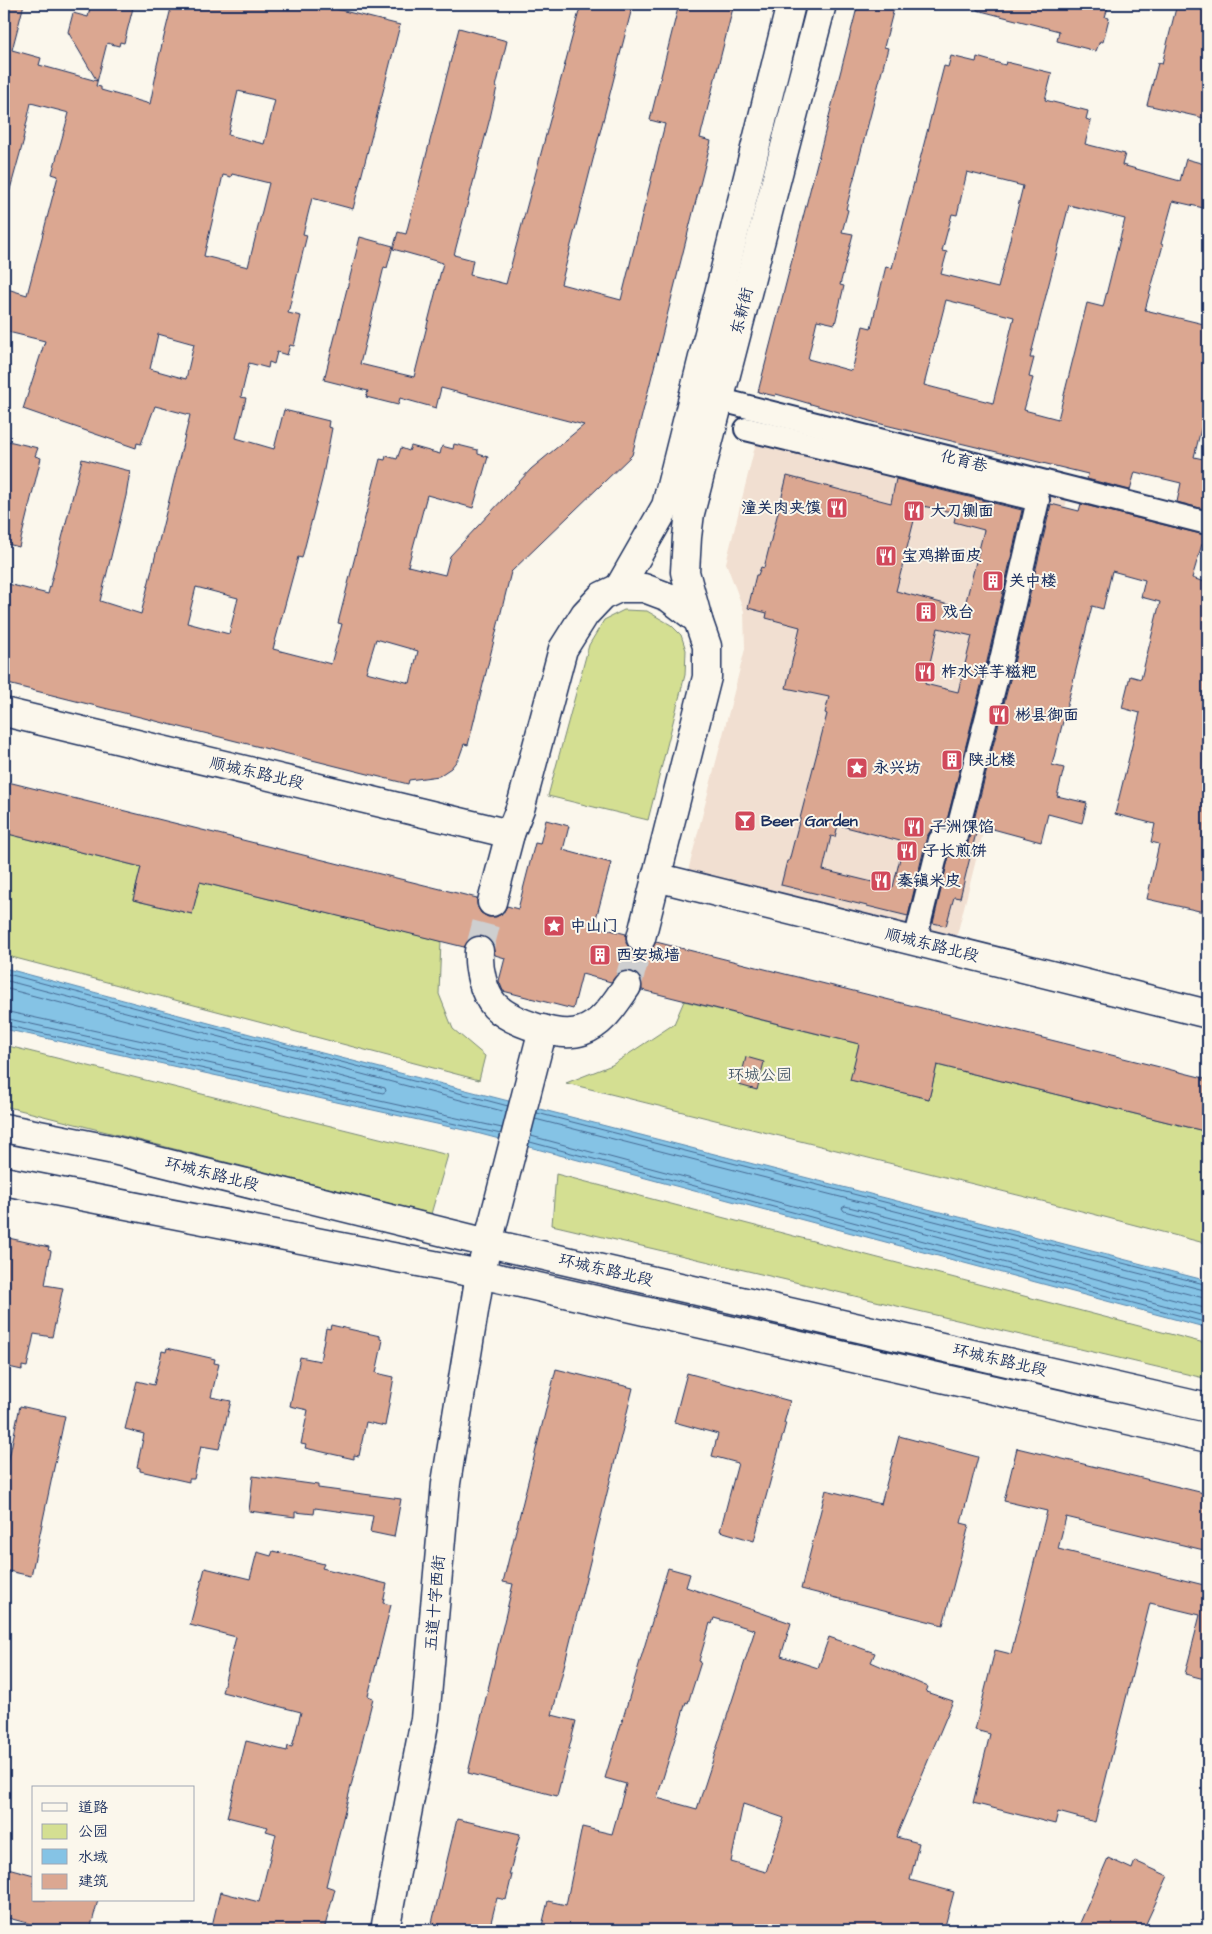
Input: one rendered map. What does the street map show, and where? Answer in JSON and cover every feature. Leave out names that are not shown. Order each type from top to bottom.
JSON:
[{"type":"main road","name":"东新街","points":[[619,588],[666,506],[791,4]]},
{"type":"main road","name":"东新街","points":[[641,938],[707,677],[707,646],[685,572],[690,513],[721,400],[822,4]]},
{"type":"main road","points":[[492,902],[510,834],[521,806],[563,649],[585,614],[602,596],[619,588],[644,588],[668,597],[698,620]]},
{"type":"main road","name":"顺城东路北段","points":[[4,712],[510,834]]},
{"type":"main road","name":"顺城东路北段","points":[[656,876],[1208,1014]]},
{"type":"main road","points":[[479,951],[485,989],[495,1005],[513,1018],[559,1033],[581,1032],[602,1019],[627,986]]},
{"type":"main road","name":"五道十字西街","points":[[385,1930],[425,1719],[446,1484],[480,1274],[543,1029]]},
{"type":"main road","name":"环城东路北段","points":[[4,1128],[109,1149],[488,1243],[1208,1408]]},
{"type":"main road","name":"环城东路北段","points":[[4,1181],[480,1274],[1208,1438]]},
{"type":"street","name":"化育巷","points":[[721,400],[1208,523]]},
{"type":"street","points":[[746,429],[1038,500],[998,673],[954,844],[940,840],[915,941]]},
{"type":"shaded area","name":"永兴坊","points":[[762,418],[1068,496],[956,939],[688,871],[745,649],[744,611],[726,563]]},
{"type":"green space","points":[[624,610],[647,611],[671,625],[681,635],[686,650],[685,675],[648,820],[548,796],[589,645],[604,620]]},
{"type":"green space","points":[[4,833],[141,867],[133,900],[192,914],[200,882],[441,941],[439,994],[453,1029],[485,1056],[479,1080],[4,955]]},
{"type":"green space","name":"环城公园","points":[[684,1001],[859,1044],[851,1080],[929,1099],[937,1065],[1208,1132],[1208,1244],[566,1083],[612,1065],[674,1024]]},
{"type":"green space","points":[[4,1045],[448,1155],[431,1214],[4,1106]]},
{"type":"green space","points":[[556,1174],[1208,1344],[1208,1379],[552,1225]]},
{"type":"water","points":[[4,968],[287,1044],[1208,1281],[1208,1328],[473,1132],[4,1029]]},
{"type":"building","points":[[4,4],[24,4],[12,50],[41,58],[39,65],[97,81],[68,32],[73,13],[88,17],[91,4],[134,4],[124,43],[120,42],[119,46],[107,43],[96,86],[101,87],[101,90],[150,104],[156,69],[172,4],[337,4],[336,9],[400,25],[353,209],[312,198],[303,234],[307,235],[288,313],[301,316],[294,346],[290,345],[287,355],[277,352],[274,364],[269,362],[268,368],[249,363],[241,397],[246,398],[236,438],[274,449],[284,410],[329,421],[328,427],[332,428],[322,480],[302,558],[298,557],[273,649],[331,664],[342,624],[338,623],[380,459],[385,460],[386,456],[397,459],[401,448],[409,451],[411,446],[440,454],[442,446],[453,449],[454,444],[478,450],[478,454],[488,457],[473,508],[427,495],[408,566],[445,575],[450,556],[531,469],[584,425],[441,388],[436,408],[400,398],[398,405],[366,397],[368,391],[324,380],[360,237],[393,246],[387,268],[384,267],[360,364],[414,377],[443,263],[393,249],[398,232],[406,234],[459,28],[507,41],[490,118],[454,255],[473,260],[470,275],[506,284],[581,4],[633,4],[561,284],[621,300],[665,124],[650,120],[679,4],[734,4],[700,138],[711,141],[632,455],[511,572],[468,745],[464,744],[459,758],[451,768],[439,776],[409,780],[408,784],[4,683],[4,583],[48,594],[82,459],[130,471],[126,496],[100,601],[141,614],[190,415],[155,406],[141,444],[137,443],[136,448],[23,409],[45,341],[4,331],[4,288],[27,295],[58,176],[52,174],[69,113],[31,103],[24,139],[9,193],[4,192]],"holes":[[[238,91],[275,100],[264,144],[228,135]],[[232,174],[269,183],[248,267],[204,256],[223,175],[231,177]],[[158,334],[194,344],[186,379],[150,369]],[[196,587],[238,598],[229,634],[187,623]],[[376,639],[418,651],[410,683],[366,672]]]},
{"type":"building","points":[[858,4],[895,4],[884,47],[888,48],[846,209],[848,210],[842,232],[853,234],[840,285],[844,286],[835,324],[817,320],[808,359],[852,371],[863,326],[871,328],[886,266],[892,268],[944,66],[948,67],[951,56],[976,62],[977,57],[1005,65],[1006,62],[1052,73],[1045,100],[1088,111],[1086,119],[1091,121],[1085,144],[1125,154],[1122,165],[1180,181],[1186,159],[1208,165],[1208,209],[1173,201],[1145,310],[1208,325],[1208,401],[1194,457],[1208,460],[1208,510],[1177,502],[1181,483],[1135,472],[1130,490],[1087,479],[1088,474],[877,423],[776,394],[775,396],[758,392]],"holes":[[[967,172],[1023,186],[998,288],[941,274],[947,252],[942,251],[952,214],[957,215]],[[1069,205],[1125,219],[1103,307],[1087,303],[1058,419],[1024,410],[1033,378],[1029,377],[1034,358],[1030,358]],[[946,300],[1014,317],[993,403],[924,385]]]},
{"type":"building","points":[[977,4],[1109,4],[1105,17],[1109,18],[1103,42],[1100,41],[1096,51],[1057,41],[1059,31],[977,10]]},
{"type":"building","points":[[1177,4],[1208,4],[1208,119],[1147,105],[1158,63],[1162,64]]},
{"type":"building","points":[[4,440],[38,448],[35,456],[41,458],[19,547],[4,543]]},
{"type":"building","points":[[787,476],[891,503],[896,479],[1022,510],[985,670],[945,828],[931,830],[927,836],[908,916],[781,885],[827,714],[825,713],[829,697],[786,688],[800,627],[766,618],[767,613],[748,608],[756,575],[758,575],[761,567],[764,568]],"holes":[[[918,505],[956,513],[954,522],[984,530],[964,609],[896,591]],[[938,628],[972,636],[958,692],[925,684]],[[838,825],[904,842],[893,887],[823,870],[831,836],[835,837]]]},
{"type":"building","points":[[1051,504],[1079,511],[1081,504],[1208,536],[1208,546],[1202,544],[1192,578],[1208,583],[1208,913],[1147,899],[1159,844],[1151,842],[1155,824],[1115,814],[1140,713],[1122,708],[1130,676],[1141,679],[1160,602],[1141,597],[1145,580],[1112,571],[1103,609],[1092,606],[1052,765],[1064,768],[1057,796],[1087,803],[1082,823],[1048,814],[1041,842],[978,825],[960,898],[954,897],[946,926],[933,923],[949,856],[958,857],[964,853],[967,847],[1011,676]]},
{"type":"building","name":"西安城墙","points":[[4,781],[477,898],[477,906],[481,913],[488,917],[496,917],[503,913],[507,906],[518,909],[535,843],[540,844],[546,820],[569,826],[563,850],[611,863],[594,926],[626,934],[626,943],[630,949],[637,953],[646,953],[656,942],[1208,1079],[1208,1132],[937,1065],[929,1099],[850,1080],[859,1044],[642,990],[641,979],[635,973],[629,971],[620,972],[611,982],[582,974],[573,1009],[503,991],[499,981],[505,958],[495,955],[492,943],[480,935],[471,938],[464,947],[200,882],[192,914],[133,900],[141,867],[4,833]]},
{"type":"building","points":[[746,1057],[764,1062],[757,1090],[739,1085]]},
{"type":"building","points":[[4,1237],[49,1247],[48,1250],[51,1251],[45,1285],[63,1288],[52,1337],[34,1334],[27,1367],[22,1366],[22,1370],[4,1366]]},
{"type":"building","points":[[331,1325],[380,1336],[380,1339],[383,1340],[376,1373],[394,1377],[385,1426],[366,1422],[359,1456],[354,1455],[354,1459],[305,1448],[306,1445],[301,1444],[308,1410],[290,1406],[300,1357],[320,1361],[326,1328],[330,1329]]},
{"type":"building","points":[[167,1348],[215,1359],[214,1363],[219,1364],[211,1397],[231,1401],[219,1449],[201,1446],[194,1479],[189,1479],[189,1482],[140,1471],[140,1468],[137,1467],[144,1434],[125,1429],[137,1381],[154,1385],[162,1351],[166,1352]]},
{"type":"building","points":[[556,1369],[633,1388],[552,1715],[576,1721],[557,1796],[468,1773],[513,1584],[503,1582]]},
{"type":"building","points":[[687,1373],[790,1401],[784,1423],[786,1423],[754,1541],[720,1531],[738,1463],[712,1456],[718,1434],[674,1422]]},
{"type":"building","points":[[20,1406],[65,1416],[31,1576],[4,1570],[4,1482]]},
{"type":"building","points":[[899,1436],[978,1457],[961,1523],[969,1525],[943,1625],[801,1589],[826,1490],[881,1504]]},
{"type":"building","points":[[1017,1448],[1208,1494],[1208,1551],[1066,1517],[1058,1549],[1208,1586],[1208,1680],[1185,1674],[1200,1615],[1150,1603],[1095,1822],[1058,1812],[1055,1824],[973,1803],[990,1734],[975,1730],[995,1650],[1011,1654],[1047,1511],[1004,1501]]},
{"type":"building","points":[[253,1476],[318,1485],[318,1488],[401,1499],[394,1537],[370,1532],[373,1516],[315,1508],[314,1514],[295,1512],[295,1517],[249,1511]]},
{"type":"building","points":[[273,1551],[324,1564],[322,1568],[387,1584],[383,1603],[391,1605],[368,1696],[373,1698],[326,1886],[335,1889],[324,1930],[211,1930],[220,1892],[259,1902],[276,1834],[266,1831],[268,1827],[227,1817],[246,1741],[287,1751],[288,1746],[292,1747],[301,1712],[222,1692],[236,1637],[190,1625],[205,1568],[250,1579],[257,1552],[271,1556]]},
{"type":"building","points":[[668,1568],[690,1574],[686,1587],[791,1623],[781,1656],[818,1668],[829,1637],[875,1653],[871,1662],[928,1687],[926,1692],[953,1701],[896,1837],[919,1843],[910,1880],[954,1892],[944,1930],[541,1930],[548,1901],[566,1905],[582,1827],[612,1834],[626,1784],[605,1778]],"holes":[[[714,1618],[755,1630],[697,1809],[657,1798],[686,1702],[688,1703],[701,1662],[699,1661],[710,1623],[712,1624]],[[743,1804],[784,1818],[766,1872],[731,1862]]]},
{"type":"building","points":[[457,1819],[520,1834],[509,1875],[512,1875],[506,1900],[497,1898],[489,1930],[460,1930],[432,1923]]},
{"type":"building","points":[[1108,1858],[1132,1869],[1135,1861],[1168,1876],[1143,1930],[1077,1930]]},
{"type":"building","points":[[4,1867],[32,1874],[32,1902],[97,1902],[90,1930],[55,1930],[4,1917]]},
{"type":"tunnel","points":[[479,951],[492,902]]},
{"type":"tunnel","points":[[627,986],[641,938]]},
{"type":"place","name":"潼关肉夹馍","points":[[837,508]]},
{"type":"place","name":"大刀铡面","points":[[914,511]]},
{"type":"place","name":"宝鸡擀面皮","points":[[886,556]]},
{"type":"place","name":"关中楼","points":[[993,581]]},
{"type":"place","name":"戏台","points":[[926,612]]},
{"type":"place","name":"柞水洋芋糍粑","points":[[925,672]]},
{"type":"place","name":"彬县御面","points":[[999,715]]},
{"type":"place","name":"陕北楼","points":[[952,760]]},
{"type":"place","name":"永兴坊","points":[[857,768]]},
{"type":"place","name":"Beer Garden","points":[[745,821]]},
{"type":"place","name":"子洲馃馅","points":[[914,827]]},
{"type":"place","name":"子长煎饼","points":[[907,851]]},
{"type":"place","name":"秦镇米皮","points":[[881,881]]},
{"type":"place","name":"中山门","points":[[554,926]]},
{"type":"place","name":"西安城墙","points":[[600,955]]}]
